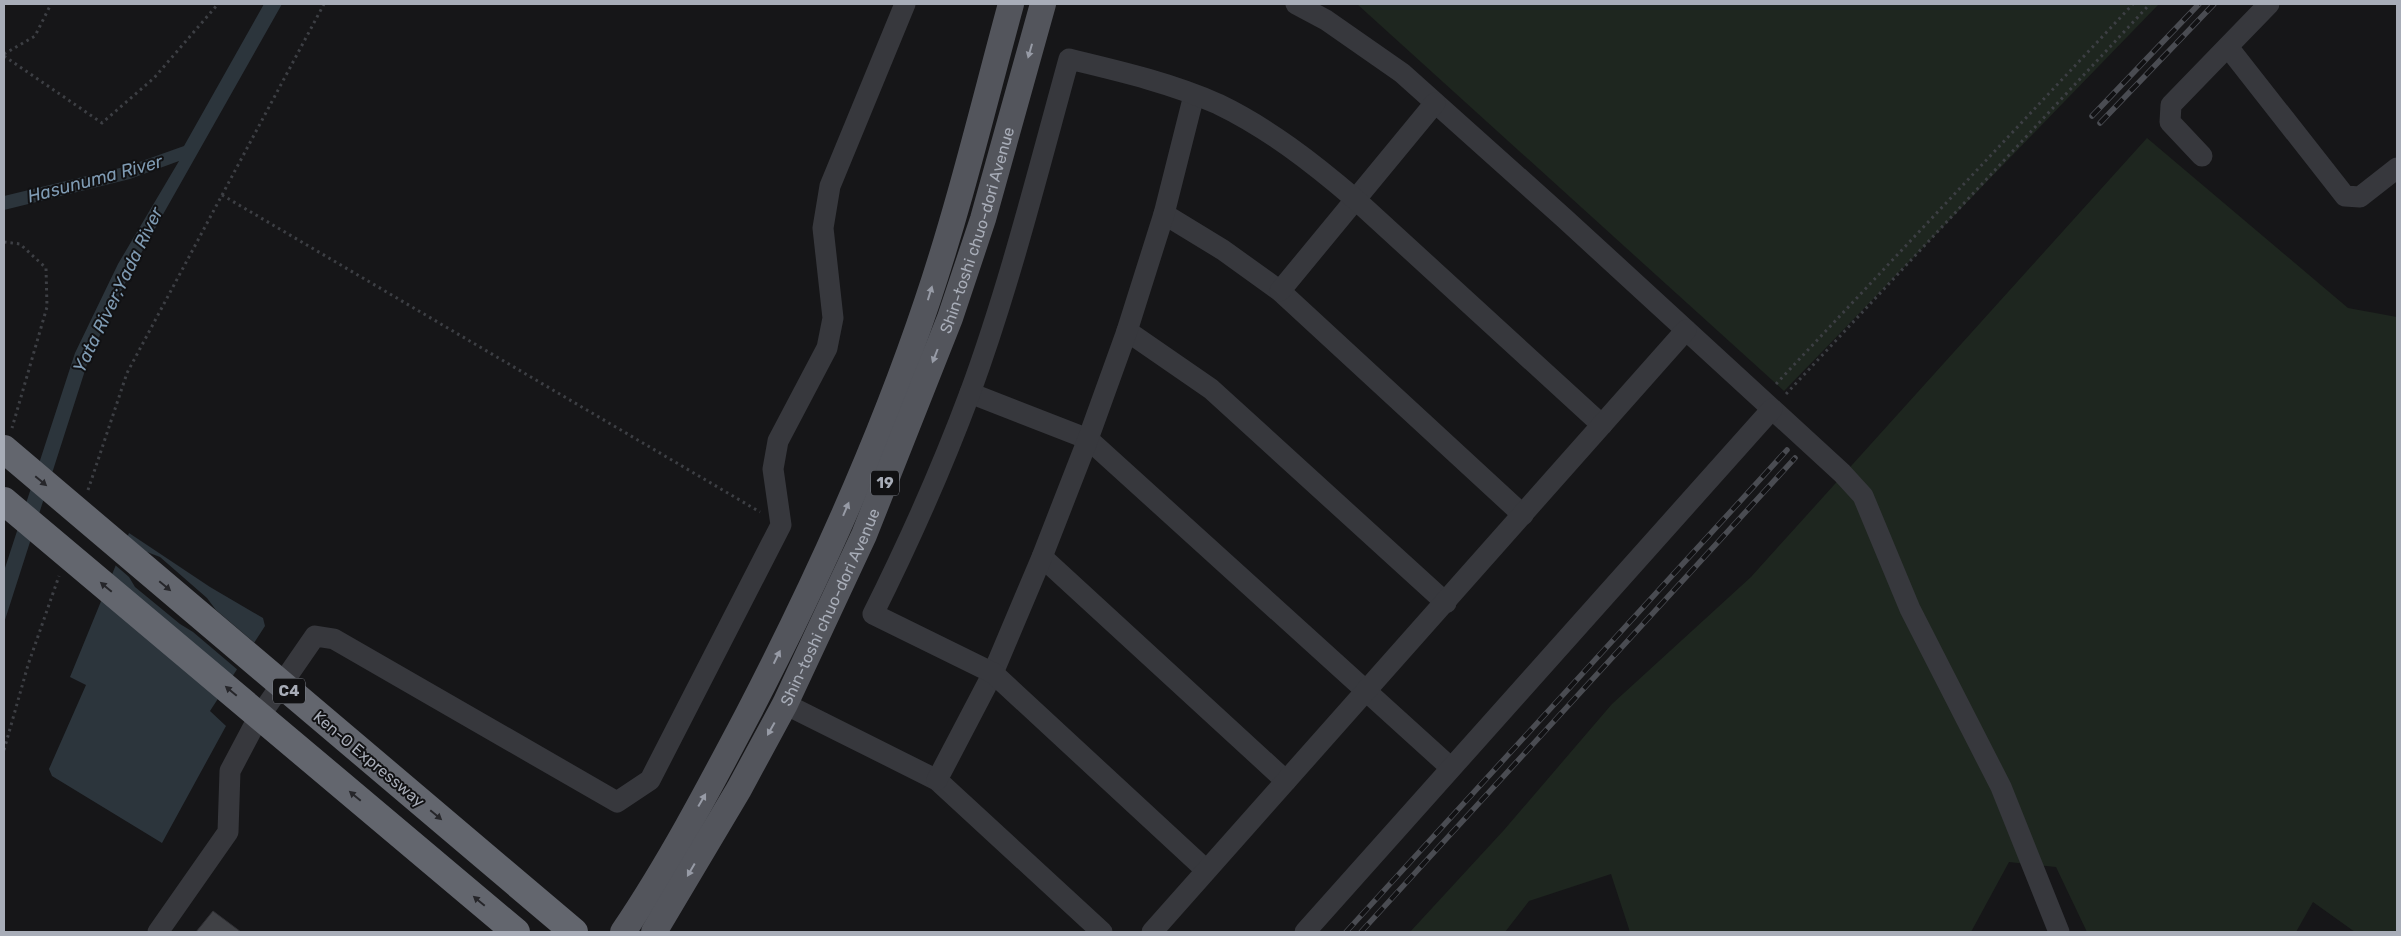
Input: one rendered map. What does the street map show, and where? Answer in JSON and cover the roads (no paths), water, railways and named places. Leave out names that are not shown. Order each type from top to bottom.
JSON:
[{"type":"highway","name":"Ken-O Expressway","points":[[6,443],[574,932]]},
{"type":"highway","name":"C4","points":[[4,500],[516,932]]},
{"type":"main road","name":"Shin-toshi chuo-dori Avenue","points":[[623,932],[714,779],[777,657],[842,520],[889,406],[933,284],[1011,4]]},
{"type":"main road","name":"Shin-toshi chuo-dori Avenue","points":[[654,932],[739,789],[785,704],[864,535],[950,318],[983,219],[1043,4]]},
{"type":"street","points":[[158,932],[228,832],[230,771],[257,720],[315,636],[334,638],[617,802],[650,780],[740,609],[781,525],[773,469],[778,441],[827,348],[833,318],[823,228],[830,186],[904,4]]},
{"type":"street","points":[[1296,4],[1326,20],[1402,73],[1842,473],[1862,496],[1910,609],[2001,788],[2059,932]]},
{"type":"street","points":[[2202,156],[2170,122],[2171,105],[2269,4]]},
{"type":"street","points":[[2228,47],[2345,196],[2360,197],[2397,168]]},
{"type":"street","points":[[1206,870],[993,672],[874,614],[907,548],[970,393],[1009,275],[1069,59],[1137,76],[1194,95],[1237,114],[1275,137],[1318,168],[1355,199],[1602,425]]},
{"type":"street","points":[[937,780],[993,672],[1042,557],[1088,439],[1127,331],[1164,214],[1194,95]]},
{"type":"street","points":[[1280,291],[1435,103]]},
{"type":"street","points":[[1164,214],[1223,250],[1280,291],[1523,514]]},
{"type":"street","points":[[1152,932],[1367,692],[1686,330]]},
{"type":"street","points":[[1127,331],[1211,389],[1446,602]]},
{"type":"street","points":[[970,393],[1088,439],[1450,767]]},
{"type":"street","points":[[1305,932],[1766,404]]},
{"type":"street","points":[[1042,557],[1286,781]]},
{"type":"street","points":[[785,704],[937,780],[1102,932]]},
{"type":"water","points":[[264,4],[282,4],[131,271],[89,358],[4,623],[4,571],[75,353],[118,264],[179,161],[130,179],[4,210],[4,196],[128,166],[184,146]]},
{"type":"water","points":[[129,533],[210,587],[263,618],[265,626],[210,711],[226,726],[162,843],[52,776],[49,769],[86,685],[70,677]]},
{"type":"railway","points":[[2092,116],[2199,4]]},
{"type":"railway","points":[[2100,123],[2214,4]]},
{"type":"railway","points":[[1346,932],[1787,450]]},
{"type":"railway","points":[[1361,932],[1795,458]]},
{"type":"water label","name":"Hasunuma River","points":[[95,179]]},
{"type":"water label","name":"Yata River;Yada River","points":[[118,290]]}]
